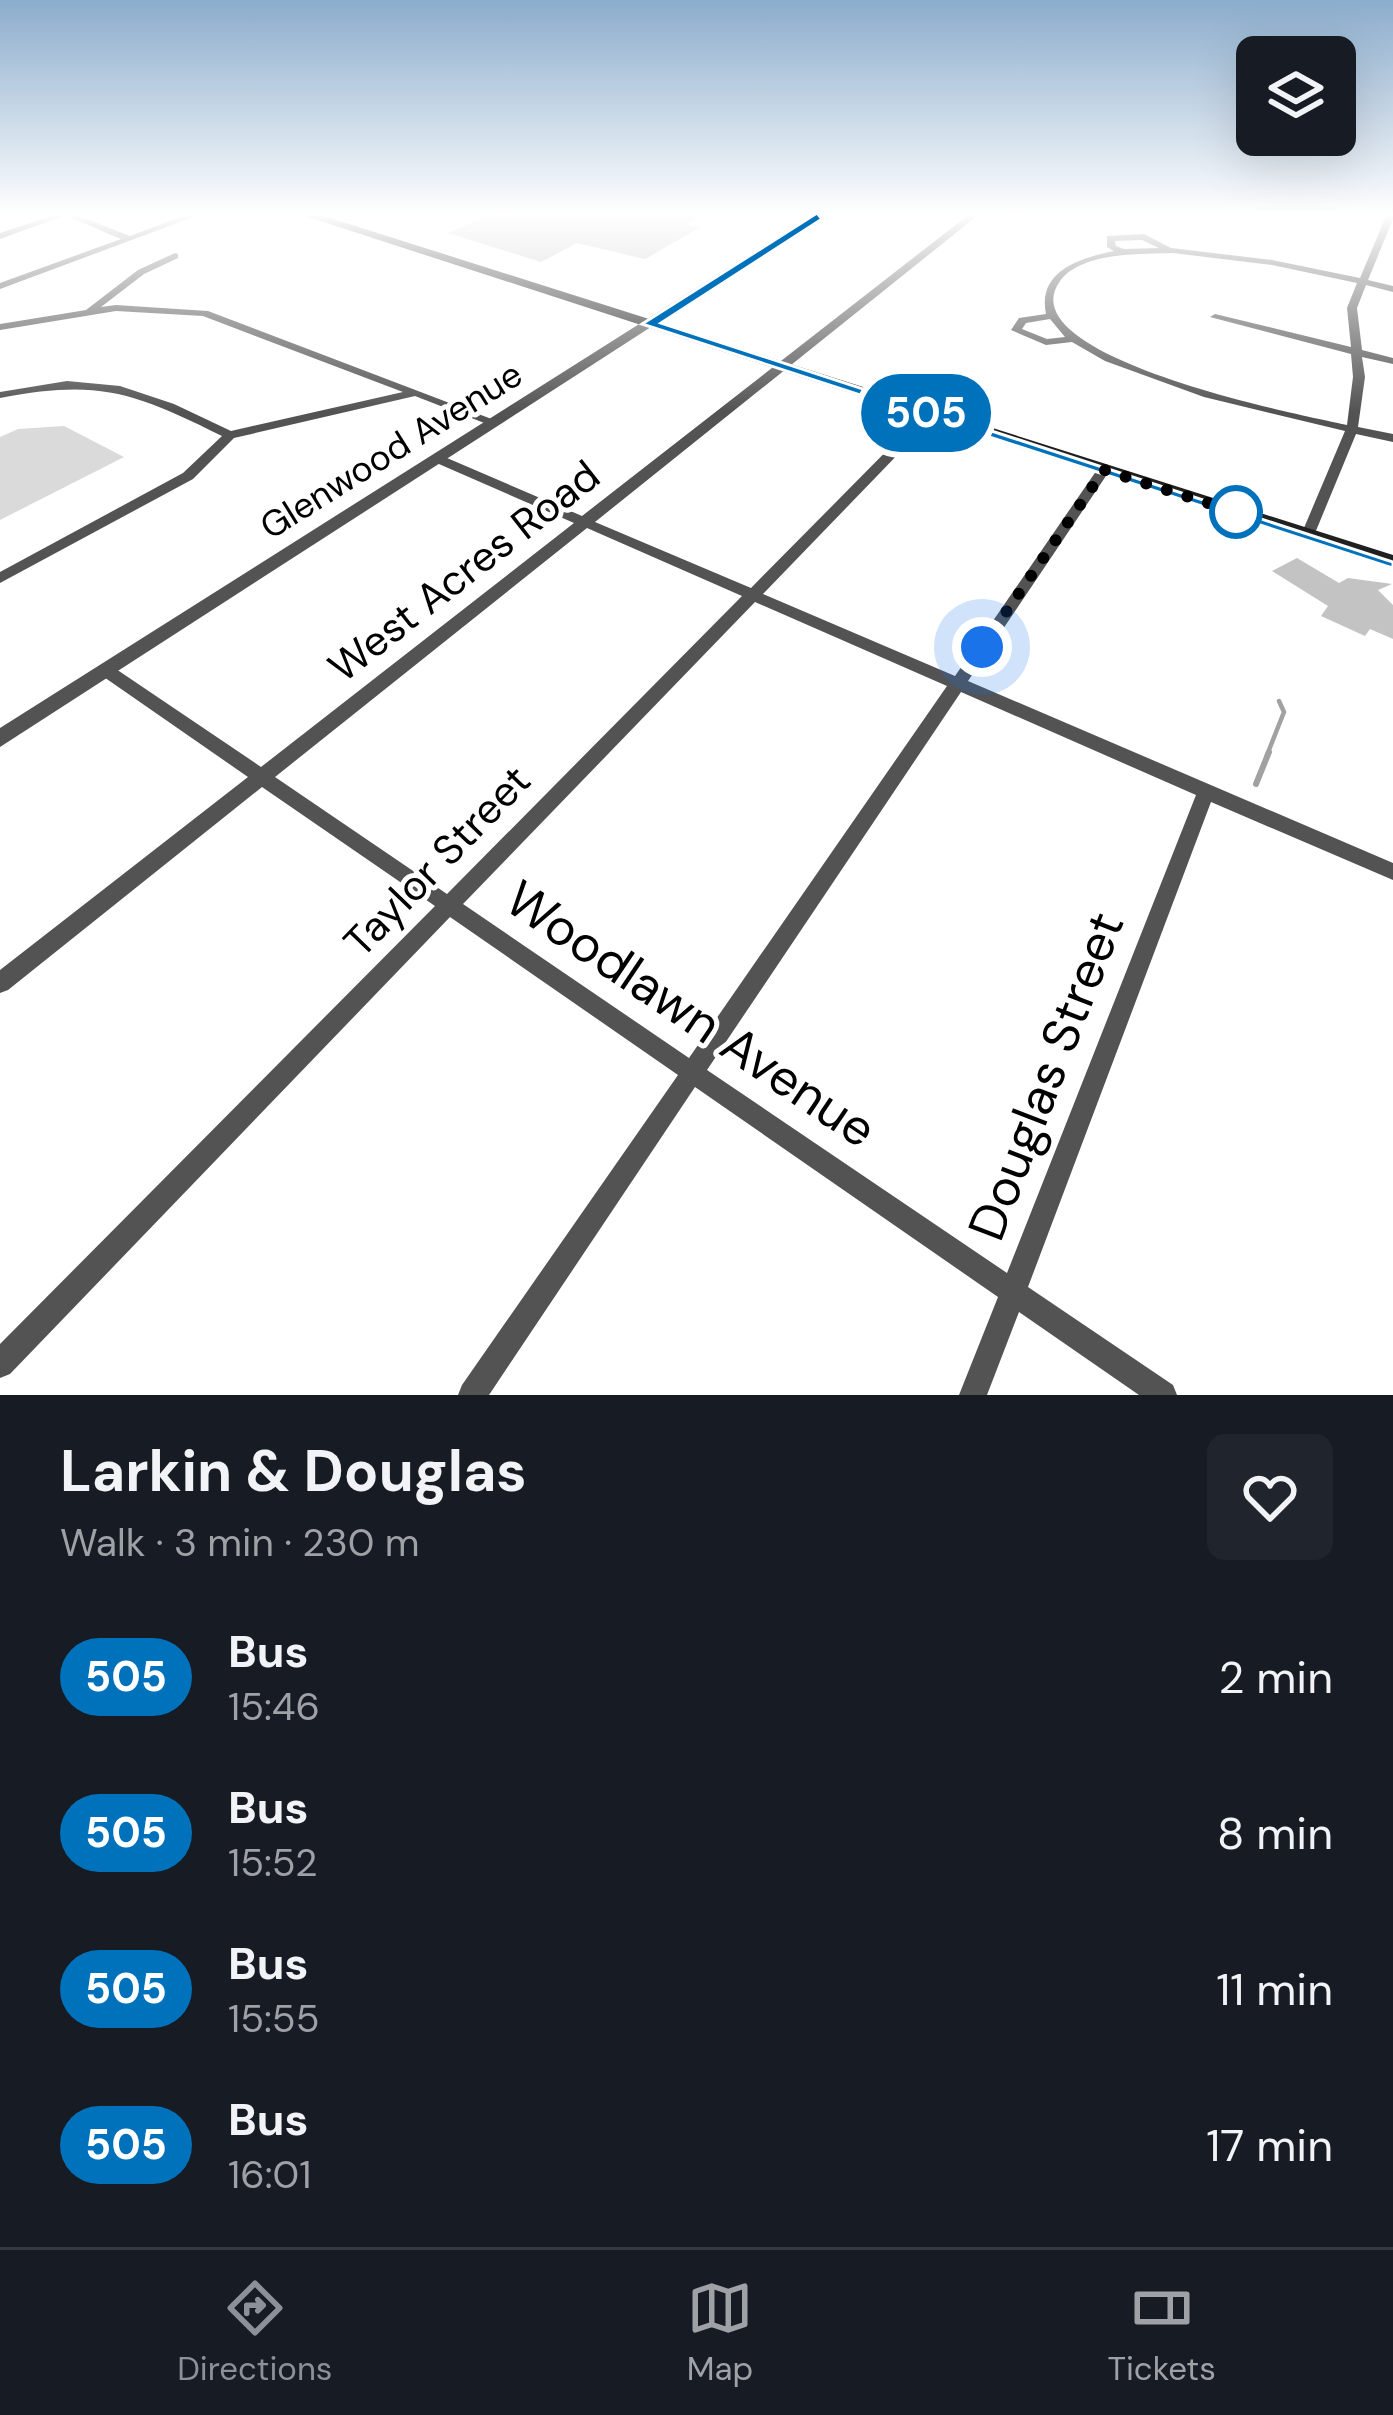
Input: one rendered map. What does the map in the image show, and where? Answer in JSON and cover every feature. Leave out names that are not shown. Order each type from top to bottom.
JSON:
[{"type":"main road","points":[[514,281],[1393,562]]},
{"type":"street","points":[[91,310],[129,281]]},
{"type":"street","name":"Glenwood Avenue","points":[[0,739],[716,281]]},
{"type":"street","name":"West Acres Road","points":[[0,983],[892,281]]},
{"type":"street","points":[[1056,281],[1049,291],[1052,316],[1074,339],[1134,371],[1393,438]]},
{"type":"street","points":[[1360,281],[1393,289]]},
{"type":"street","points":[[1308,535],[1352,429],[1358,400],[1352,308],[1360,281]]},
{"type":"street","points":[[0,326],[91,310],[145,307],[204,313],[496,423]]},
{"type":"street","points":[[1052,316],[1023,320],[1016,330],[1046,342],[1074,339]]},
{"type":"street","points":[[1215,316],[1393,361]]},
{"type":"street","points":[[0,395],[58,384],[114,385],[141,392],[230,435]]},
{"type":"street","points":[[0,578],[188,476],[230,435],[415,393]]},
{"type":"street","name":"Taylor Street","points":[[0,1364],[930,414]]},
{"type":"street","points":[[436,458],[1393,872]]},
{"type":"street","points":[[472,1395],[1104,470]]},
{"type":"street","name":"Woodlawn Avenue","points":[[107,671],[1163,1395]]},
{"type":"street","name":"Douglas Street","points":[[974,1395],[1206,792]]},
{"type":"shaded area","points":[[64,426],[124,457],[0,520],[0,437],[18,429]]},
{"type":"building","points":[[1297,558],[1339,583],[1348,578],[1392,584],[1378,590],[1393,605],[1393,639],[1370,629],[1365,636],[1321,616],[1328,606],[1272,571]]},
{"type":"waterway","points":[[1267,755],[1284,712],[1279,701]]},
{"type":"waterway","points":[[1256,784],[1269,752]]},
{"type":"bus line","name":"505","points":[[716,281],[649,324],[1393,562]]},
{"type":"route","points":[[982,647],[1104,470],[1236,512]]}]
